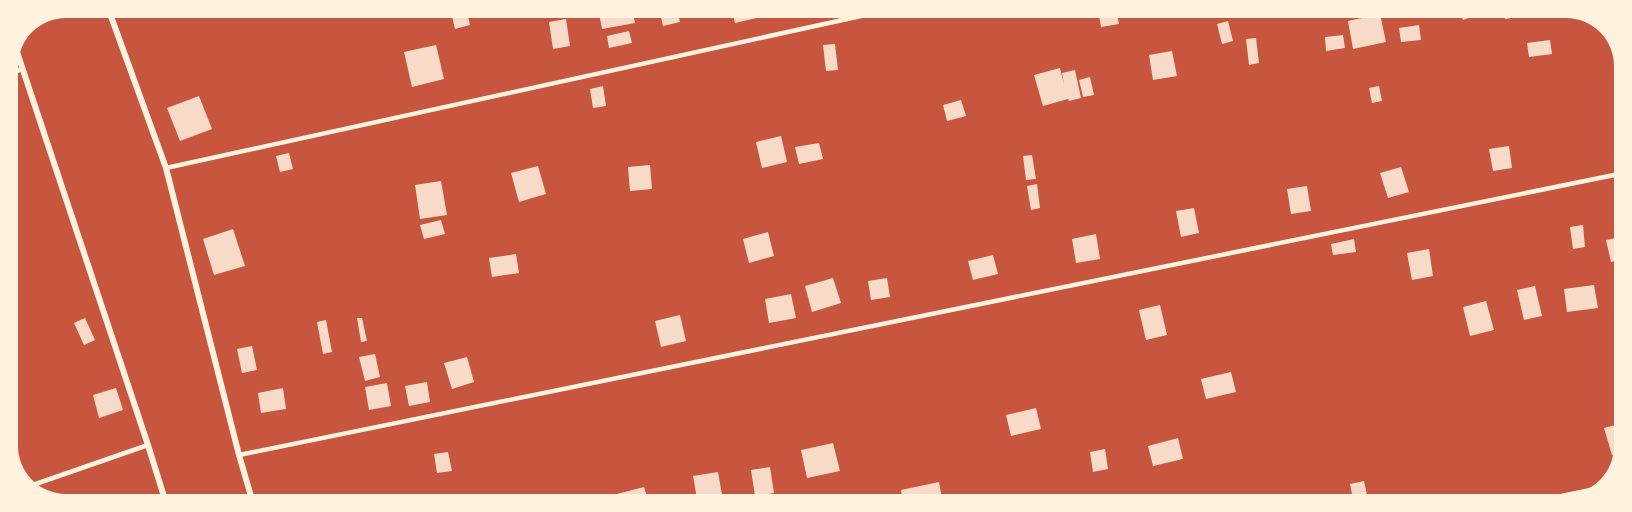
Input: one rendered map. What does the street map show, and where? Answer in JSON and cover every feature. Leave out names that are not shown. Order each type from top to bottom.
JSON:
[{"type":"street","points":[[112,18],[166,168],[239,455],[251,494]]},
{"type":"street","points":[[19,58],[163,494]]},
{"type":"lane","points":[[166,168],[852,18]]},
{"type":"lane","points":[[18,71],[22,68]]},
{"type":"lane","points":[[239,455],[1614,175]]},
{"type":"lane","points":[[36,484],[148,445]]},
{"type":"building","points":[[452,18],[468,18],[470,25],[455,29]]},
{"type":"building","points":[[600,18],[634,18],[635,23],[602,29]]},
{"type":"building","points":[[661,18],[679,18],[680,22],[663,26]]},
{"type":"building","points":[[734,18],[757,18],[735,23]]},
{"type":"building","points":[[1100,18],[1118,18],[1119,24],[1101,27]]},
{"type":"building","points":[[1381,18],[1386,42],[1353,49],[1348,21]]},
{"type":"building","points":[[566,19],[570,46],[553,49],[549,22]]},
{"type":"building","points":[[1228,21],[1233,41],[1222,44],[1217,24]]},
{"type":"building","points":[[1419,25],[1421,40],[1401,42],[1399,28]]},
{"type":"building","points":[[629,31],[632,43],[609,48],[607,36]]},
{"type":"building","points":[[1343,35],[1345,48],[1326,51],[1325,37]]},
{"type":"building","points":[[1256,38],[1259,63],[1249,65],[1246,39]]},
{"type":"building","points":[[1550,40],[1552,54],[1529,57],[1527,43]]},
{"type":"building","points":[[835,44],[838,70],[826,71],[823,45]]},
{"type":"building","points":[[436,45],[444,79],[412,87],[404,52]]},
{"type":"building","points":[[1172,51],[1177,76],[1153,80],[1149,55]]},
{"type":"building","points":[[1060,68],[1064,85],[1062,73],[1075,70],[1081,98],[1043,106],[1034,75]]},
{"type":"building","points":[[1090,77],[1094,95],[1083,97],[1079,80]]},
{"type":"building","points":[[603,86],[606,106],[593,108],[590,89]]},
{"type":"building","points":[[1379,86],[1382,101],[1372,103],[1369,88]]},
{"type":"building","points":[[199,96],[212,129],[180,141],[167,108]]},
{"type":"building","points":[[961,100],[966,116],[947,121],[943,105]]},
{"type":"building","points":[[781,136],[787,162],[762,168],[756,142]]},
{"type":"building","points":[[819,143],[823,159],[799,164],[795,147]]},
{"type":"building","points":[[1509,146],[1512,168],[1493,171],[1489,149]]},
{"type":"building","points":[[289,153],[293,169],[280,172],[276,156]]},
{"type":"building","points":[[1032,155],[1036,179],[1026,180],[1023,156]]},
{"type":"building","points":[[650,165],[652,189],[630,191],[628,167]]},
{"type":"building","points":[[538,166],[546,194],[519,202],[511,173]]},
{"type":"building","points":[[1401,167],[1409,192],[1388,198],[1380,173]]},
{"type":"building","points":[[441,181],[447,215],[420,219],[415,185]]},
{"type":"building","points":[[1037,184],[1040,208],[1031,210],[1027,186]]},
{"type":"building","points":[[1307,186],[1311,211],[1291,214],[1287,189]]},
{"type":"building","points":[[1194,208],[1199,233],[1181,237],[1176,211]]},
{"type":"building","points":[[441,220],[445,234],[424,239],[420,225]]},
{"type":"building","points":[[1583,225],[1585,247],[1573,249],[1570,227]]},
{"type":"building","points":[[233,229],[245,266],[214,275],[203,239]]},
{"type":"building","points":[[768,232],[774,256],[749,263],[743,239]]},
{"type":"building","points":[[1096,234],[1100,259],[1076,263],[1072,239]]},
{"type":"building","points":[[1614,238],[1614,261],[1611,262],[1606,240]]},
{"type":"building","points":[[1354,239],[1356,252],[1333,255],[1331,244]]},
{"type":"building","points":[[1429,249],[1433,276],[1412,280],[1407,253]]},
{"type":"building","points":[[516,254],[519,273],[492,277],[489,258]]},
{"type":"building","points":[[993,255],[998,274],[973,280],[968,261]]},
{"type":"building","points":[[833,278],[841,303],[812,312],[805,286]]},
{"type":"building","points":[[887,278],[890,297],[871,300],[868,281]]},
{"type":"building","points":[[1594,285],[1598,308],[1567,312],[1564,289]]},
{"type":"building","points":[[1535,286],[1542,316],[1524,320],[1517,290]]},
{"type":"building","points":[[791,294],[796,318],[769,323],[765,299]]},
{"type":"building","points":[[1486,301],[1494,330],[1470,336],[1463,307]]},
{"type":"building","points":[[1160,305],[1167,335],[1146,340],[1139,310]]},
{"type":"building","points":[[680,315],[686,341],[661,347],[655,321]]},
{"type":"building","points":[[85,318],[95,340],[84,345],[74,323]]},
{"type":"building","points":[[357,318],[362,318],[367,341],[361,342]]},
{"type":"building","points":[[326,320],[332,352],[323,354],[317,322]]},
{"type":"building","points":[[252,346],[257,370],[242,373],[237,349]]},
{"type":"building","points":[[375,354],[380,377],[365,381],[359,357]]},
{"type":"building","points":[[467,357],[474,382],[452,389],[444,363]]},
{"type":"building","points":[[1231,372],[1236,392],[1206,399],[1201,379]]},
{"type":"building","points":[[427,382],[430,402],[409,406],[405,386]]},
{"type":"building","points":[[387,383],[391,406],[369,410],[365,387]]},
{"type":"building","points":[[116,388],[123,410],[99,418],[93,395]]},
{"type":"building","points":[[283,388],[286,409],[261,413],[258,393]]},
{"type":"building","points":[[1036,408],[1041,429],[1011,436],[1006,415]]},
{"type":"building","points":[[1614,425],[1613,455],[1612,455],[1604,428]]},
{"type":"building","points":[[1178,438],[1183,459],[1153,466],[1148,446]]},
{"type":"building","points":[[833,443],[840,471],[807,478],[801,450]]},
{"type":"building","points":[[1105,449],[1108,469],[1093,472],[1090,452]]},
{"type":"building","points":[[448,452],[452,471],[437,473],[434,454]]},
{"type":"building","points":[[770,467],[774,493],[755,494],[751,470]]},
{"type":"building","points":[[718,472],[722,494],[696,494],[693,476]]},
{"type":"building","points":[[1364,481],[1367,494],[1352,494],[1350,484]]},
{"type":"building","points":[[939,482],[941,494],[902,494],[901,490]]},
{"type":"building","points":[[644,487],[646,494],[617,494]]}]
